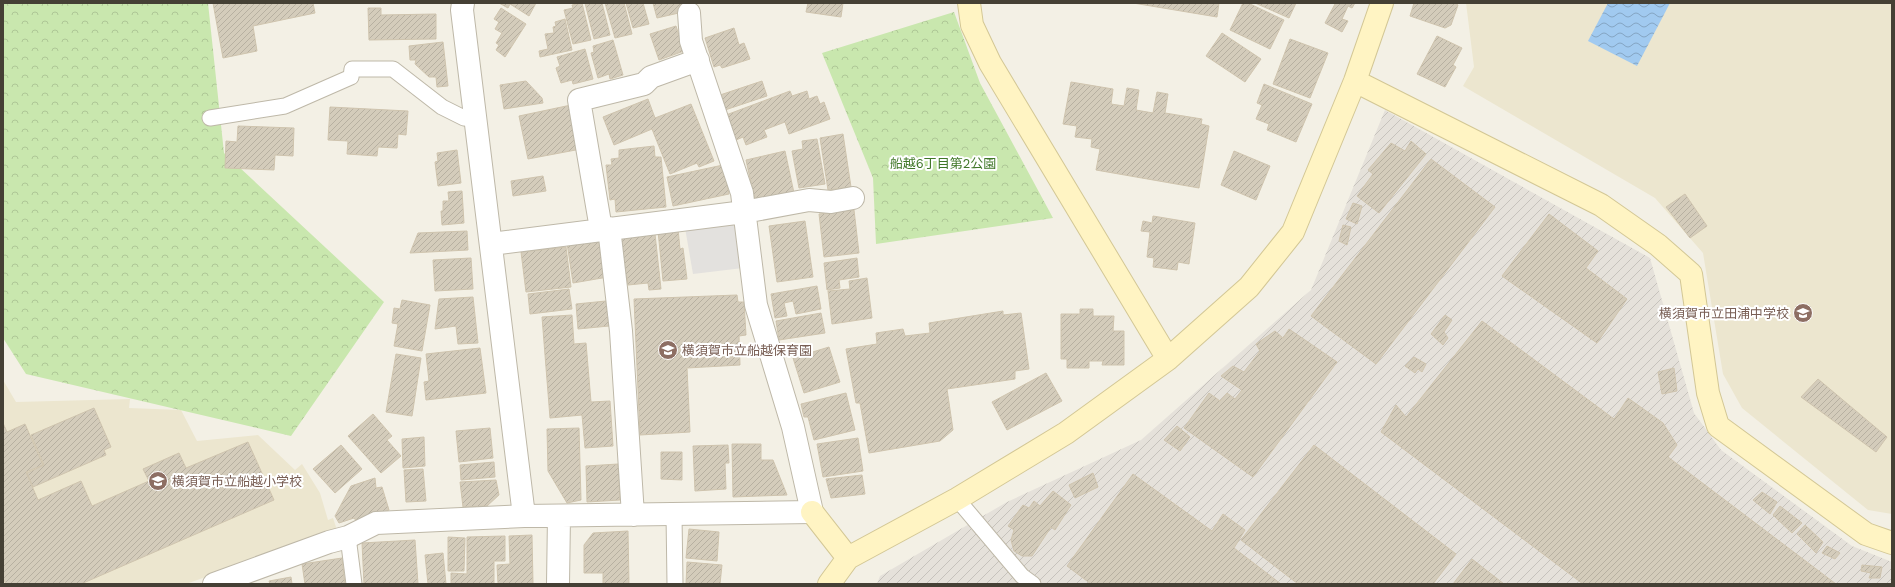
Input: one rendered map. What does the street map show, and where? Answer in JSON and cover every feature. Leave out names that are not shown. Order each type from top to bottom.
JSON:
[{"type":"street","points":[[463,3],[462,10],[524,516]]},
{"type":"street","points":[[969,3],[972,25],[990,63],[1168,359]]},
{"type":"street","points":[[829,584],[848,558],[957,499],[1066,433],[1168,359],[1249,287],[1293,232],[1355,81],[1382,3]]},
{"type":"street","points":[[690,8],[691,41],[742,193],[756,305],[793,427],[812,512],[848,558]]},
{"type":"street","points":[[633,515],[621,331],[605,229],[579,100],[644,84],[651,77],[698,60]]},
{"type":"street","points":[[1355,81],[1601,205],[1658,245],[1690,274],[1708,393],[1718,426],[1866,534],[1892,543]]},
{"type":"street","points":[[491,244],[744,212],[809,200],[832,202],[853,198]]},
{"type":"street","points":[[214,584],[329,542],[348,537],[376,523],[524,516],[812,512]]},
{"type":"street","points":[[558,584],[559,516]]},
{"type":"lane","points":[[210,118],[285,106],[351,77],[352,69],[393,69],[442,107],[464,118],[476,119]]},
{"type":"lane","points":[[957,499],[1022,576],[1033,584]]},
{"type":"lane","points":[[674,515],[675,584]]},
{"type":"lane","points":[[348,537],[354,584]]},
{"type":"shaded area","name":"横須賀市立田浦中学校","points":[[1466,3],[1892,3],[1892,514],[1868,510],[1742,408],[1723,374],[1703,253],[1655,198],[1463,86],[1474,67]]},
{"type":"shaded area","points":[[1385,110],[1650,258],[1694,413],[1721,450],[1852,546],[1892,562],[1892,584],[877,584],[880,576],[1007,502],[1141,440],[1311,290]]},
{"type":"shaded area","points":[[736,215],[743,268],[693,274],[684,222]]},
{"type":"shaded area","name":"横須賀市立船越小学校","points":[[3,380],[16,402],[130,399],[129,408],[181,410],[197,441],[258,435],[295,470],[302,464],[320,493],[328,520],[333,518],[337,530],[186,584],[3,584]]},
{"type":"green space","points":[[3,3],[208,3],[224,153],[384,302],[291,436],[26,374],[3,338]]},
{"type":"green space","name":"船越6丁目第2公園","points":[[954,12],[980,83],[1053,218],[876,244],[873,178],[822,53]]},
{"type":"water","points":[[1608,3],[1670,3],[1637,66],[1588,41]]},
{"type":"building","points":[[213,3],[313,3],[315,13],[253,26],[257,51],[223,58]]},
{"type":"building","points":[[499,3],[536,3],[529,16],[510,4],[508,8]]},
{"type":"building","points":[[582,3],[591,40],[573,44],[564,10],[573,8],[572,5]]},
{"type":"building","points":[[585,3],[602,3],[610,35],[594,39]]},
{"type":"building","points":[[605,3],[624,3],[632,34],[615,38]]},
{"type":"building","points":[[626,3],[643,3],[649,24],[633,28]]},
{"type":"building","points":[[653,3],[681,3],[683,12],[657,18]]},
{"type":"building","points":[[808,3],[843,3],[841,17],[806,12]]},
{"type":"building","points":[[1133,3],[1219,3],[1217,17]]},
{"type":"building","points":[[1243,3],[1248,3],[1284,20],[1270,49],[1230,30]]},
{"type":"building","points":[[1255,3],[1296,3],[1289,18]]},
{"type":"building","points":[[1333,3],[1355,3],[1352,8],[1348,6],[1342,19],[1348,21],[1342,32],[1325,23],[1335,4]]},
{"type":"building","points":[[1414,3],[1455,3],[1458,5],[1451,25],[1445,28],[1410,16]]},
{"type":"building","points":[[368,8],[381,8],[381,15],[436,14],[436,39],[369,40]]},
{"type":"building","points":[[501,8],[526,24],[505,57],[496,50],[499,45],[496,43],[502,33],[495,29],[499,22],[494,19]]},
{"type":"building","points":[[565,19],[572,50],[540,57],[539,51],[548,49],[545,34],[554,33],[553,27],[556,26],[555,22]]},
{"type":"building","points":[[676,26],[684,51],[659,60],[650,34]]},
{"type":"building","points":[[734,28],[739,45],[744,43],[750,59],[722,68],[720,65],[714,67],[705,38]]},
{"type":"building","points":[[1222,33],[1261,59],[1245,82],[1206,56]]},
{"type":"building","points":[[1437,36],[1462,48],[1453,65],[1456,67],[1445,87],[1417,74]]},
{"type":"building","points":[[1290,39],[1328,53],[1310,98],[1273,84]]},
{"type":"building","points":[[613,40],[623,75],[610,79],[609,74],[598,78],[591,53],[594,52],[593,46]]},
{"type":"building","points":[[443,42],[448,86],[437,87],[436,77],[429,77],[415,64],[416,60],[410,60],[409,46]]},
{"type":"building","points":[[585,49],[593,79],[573,84],[572,80],[561,83],[556,68],[560,66],[557,57]]},
{"type":"building","points":[[526,81],[542,98],[543,103],[504,109],[500,85]]},
{"type":"building","points":[[762,81],[767,96],[725,110],[720,95]]},
{"type":"building","points":[[1071,82],[1113,89],[1111,104],[1124,106],[1127,88],[1139,90],[1136,110],[1153,113],[1157,92],[1168,94],[1165,113],[1202,119],[1201,124],[1209,126],[1199,188],[1096,170],[1100,149],[1091,147],[1092,139],[1075,137],[1077,126],[1063,124]]},
{"type":"building","points":[[1264,84],[1312,104],[1296,142],[1267,130],[1269,124],[1256,119],[1262,105],[1257,103]]},
{"type":"building","points":[[790,91],[792,96],[807,91],[809,99],[817,96],[820,104],[824,102],[830,119],[789,134],[785,122],[764,130],[767,137],[746,145],[743,137],[736,140],[726,115]]},
{"type":"building","points":[[648,99],[655,118],[691,104],[714,161],[699,167],[697,163],[670,174],[652,129],[614,145],[603,117]]},
{"type":"building","points":[[571,105],[581,149],[528,159],[519,116]]},
{"type":"building","points":[[330,107],[408,111],[406,135],[398,134],[397,148],[378,147],[377,156],[347,154],[348,141],[328,140]]},
{"type":"building","points":[[238,126],[294,128],[293,156],[275,155],[274,170],[225,168],[226,141],[237,142]]},
{"type":"building","points":[[843,134],[851,187],[828,190],[820,138]]},
{"type":"building","points":[[817,139],[825,184],[799,188],[792,151],[803,149],[802,141]]},
{"type":"building","points":[[1411,141],[1426,154],[1379,213],[1357,196],[1373,174],[1368,170],[1391,143],[1405,151]]},
{"type":"building","points":[[654,146],[655,157],[661,157],[666,207],[616,212],[615,199],[610,200],[606,165],[612,165],[611,159],[619,158],[619,150]]},
{"type":"building","points":[[457,150],[461,183],[438,186],[435,162],[438,161],[437,153]]},
{"type":"building","points":[[785,151],[794,193],[755,201],[746,160]]},
{"type":"building","points":[[1234,151],[1270,166],[1256,200],[1221,185]]},
{"type":"building","points":[[1431,159],[1495,207],[1376,364],[1311,316]]},
{"type":"building","points":[[723,165],[729,194],[673,206],[667,177]]},
{"type":"building","points":[[543,176],[546,191],[513,196],[511,181]]},
{"type":"building","points":[[462,191],[464,223],[442,225],[441,211],[443,211],[443,201],[449,201],[448,192]]},
{"type":"building","points":[[1685,194],[1707,226],[1690,238],[1666,207]]},
{"type":"building","points":[[1353,203],[1362,206],[1357,224],[1346,219]]},
{"type":"building","points":[[854,210],[859,253],[824,257],[819,214]]},
{"type":"building","points":[[1549,214],[1598,251],[1586,268],[1627,299],[1597,343],[1502,276]]},
{"type":"building","points":[[1153,216],[1195,223],[1189,264],[1178,262],[1177,270],[1153,267],[1154,258],[1147,257],[1150,232],[1141,231],[1143,221],[1152,223]]},
{"type":"building","points":[[805,221],[813,277],[777,282],[769,226]]},
{"type":"building","points":[[1343,225],[1351,227],[1347,245],[1339,241]]},
{"type":"building","points":[[678,229],[680,249],[683,248],[687,279],[663,281],[658,231]]},
{"type":"building","points":[[467,231],[468,250],[410,253],[418,233]]},
{"type":"building","points":[[655,234],[661,289],[649,290],[648,283],[628,285],[627,277],[623,277],[619,238]]},
{"type":"building","points":[[602,237],[608,277],[573,283],[567,243]]},
{"type":"building","points":[[566,247],[571,287],[526,292],[521,252]]},
{"type":"building","points":[[471,258],[473,289],[435,291],[433,260]]},
{"type":"building","points":[[857,258],[859,277],[839,280],[840,288],[827,290],[824,263]]},
{"type":"building","points":[[867,278],[872,318],[832,324],[828,291],[850,289],[849,281]]},
{"type":"building","points":[[817,286],[821,309],[796,314],[793,301],[784,303],[787,316],[775,318],[771,294]]},
{"type":"building","points":[[569,289],[572,309],[530,314],[528,294]]},
{"type":"building","points":[[737,295],[738,302],[744,302],[746,335],[739,336],[740,365],[687,368],[690,432],[640,435],[634,299]]},
{"type":"building","points":[[473,297],[478,343],[458,344],[456,326],[435,329],[439,299]]},
{"type":"building","points":[[402,300],[430,305],[422,351],[394,346],[398,324],[392,323],[394,308],[400,309]]},
{"type":"building","points":[[606,301],[609,326],[578,329],[576,304]]},
{"type":"building","points":[[1080,309],[1093,309],[1093,316],[1114,316],[1113,331],[1124,331],[1124,365],[1102,365],[1103,361],[1089,361],[1089,368],[1067,368],[1067,359],[1061,359],[1061,314],[1080,314]]},
{"type":"building","points":[[1003,311],[1003,315],[1021,313],[1029,369],[1015,371],[1015,379],[947,389],[953,430],[940,441],[869,453],[860,403],[856,403],[846,349],[877,344],[876,333],[903,329],[905,336],[930,333],[929,323]]},
{"type":"building","points":[[821,313],[825,333],[779,340],[776,321]]},
{"type":"building","points":[[572,315],[574,344],[586,343],[591,402],[610,401],[613,446],[585,448],[582,415],[550,418],[542,317]]},
{"type":"building","points":[[1445,315],[1452,320],[1444,332],[1448,338],[1443,345],[1431,334]]},
{"type":"building","points":[[1482,321],[1614,419],[1628,398],[1663,423],[1677,445],[1668,457],[1836,584],[1583,584],[1381,432],[1396,405],[1406,417]]},
{"type":"building","points":[[1289,329],[1337,362],[1253,477],[1184,428],[1209,393],[1220,401],[1227,393],[1235,399],[1242,390],[1221,376],[1233,366],[1244,372],[1260,351],[1256,344],[1275,331],[1283,338]]},
{"type":"building","points":[[829,347],[840,382],[804,393],[793,358]]},
{"type":"building","points":[[480,348],[486,393],[426,400],[424,382],[429,381],[426,354]]},
{"type":"building","points":[[396,354],[421,358],[412,416],[386,412]]},
{"type":"building","points":[[1414,357],[1426,364],[1422,372],[1418,369],[1415,373],[1405,366]]},
{"type":"building","points":[[1674,368],[1677,391],[1662,394],[1658,372]]},
{"type":"building","points":[[1046,373],[1062,401],[1007,430],[992,402]]},
{"type":"building","points":[[1818,379],[1887,437],[1876,452],[1801,397]]},
{"type":"building","points":[[846,393],[855,430],[814,440],[808,417],[804,417],[801,404]]},
{"type":"building","points":[[94,408],[111,447],[104,450],[106,455],[33,487],[27,473],[44,465],[31,435]]},
{"type":"building","points":[[373,414],[392,436],[387,440],[401,456],[381,473],[348,436]]},
{"type":"building","points":[[3,423],[7,432],[25,424],[43,465],[26,472],[38,500],[81,481],[92,506],[149,481],[143,469],[179,453],[186,468],[248,442],[274,500],[81,584],[6,584],[3,578]]},
{"type":"building","points":[[1177,426],[1190,437],[1180,451],[1164,440]]},
{"type":"building","points":[[490,428],[493,458],[459,462],[456,431]]},
{"type":"building","points":[[579,428],[581,500],[567,503],[548,471],[547,429]]},
{"type":"building","points":[[424,437],[425,466],[403,468],[402,439]]},
{"type":"building","points":[[858,438],[863,471],[823,477],[817,444]]},
{"type":"building","points":[[732,444],[761,444],[761,460],[773,460],[787,495],[733,497]]},
{"type":"building","points":[[341,445],[362,469],[335,493],[313,469]]},
{"type":"building","points":[[728,445],[729,463],[725,463],[726,489],[695,491],[693,446]]},
{"type":"building","points":[[1314,445],[1456,554],[1433,584],[1298,584],[1241,540]]},
{"type":"building","points":[[661,452],[682,452],[682,480],[661,479]]},
{"type":"building","points":[[494,462],[495,477],[461,480],[460,465]]},
{"type":"building","points":[[618,464],[620,500],[587,502],[586,466]]},
{"type":"building","points":[[423,469],[426,501],[406,502],[404,470]]},
{"type":"building","points":[[1093,473],[1098,487],[1075,498],[1069,485]]},
{"type":"building","points":[[1133,474],[1212,531],[1223,514],[1245,530],[1234,548],[1281,584],[1091,584],[1067,566]]},
{"type":"building","points":[[862,475],[865,494],[831,498],[826,479]]},
{"type":"building","points":[[375,478],[376,488],[382,487],[389,510],[357,522],[354,518],[339,523],[335,516],[351,486]]},
{"type":"building","points":[[496,480],[499,495],[487,506],[463,507],[460,482]]},
{"type":"building","points":[[1053,491],[1071,505],[1055,530],[1051,527],[1032,556],[1022,556],[1014,551],[1011,540],[1014,530],[1008,526],[1023,505],[1029,508],[1034,501],[1040,506]]},
{"type":"building","points":[[1762,492],[1777,502],[1770,514],[1753,500]]},
{"type":"building","points":[[1780,506],[1802,523],[1792,533],[1773,515]]},
{"type":"building","points":[[1805,525],[1823,542],[1816,553],[1797,534]]},
{"type":"building","points":[[689,529],[719,532],[717,561],[686,558]]},
{"type":"building","points":[[628,531],[629,584],[603,584],[603,573],[584,573],[584,545],[593,533]]},
{"type":"building","points":[[532,535],[533,584],[498,584],[497,565],[510,564],[509,536]]},
{"type":"building","points":[[505,536],[505,561],[494,561],[494,584],[451,584],[451,573],[467,574],[467,537]]},
{"type":"building","points":[[448,537],[465,538],[464,571],[448,571]]},
{"type":"building","points":[[415,540],[418,584],[364,584],[362,543]]},
{"type":"building","points":[[1827,546],[1840,553],[1835,559],[1822,553]]},
{"type":"building","points":[[443,553],[446,584],[428,584],[425,555]]},
{"type":"building","points":[[342,558],[345,584],[305,584],[302,564]]},
{"type":"building","points":[[1472,559],[1504,584],[1453,584]]},
{"type":"building","points":[[687,562],[722,565],[720,584],[686,584]]},
{"type":"building","points":[[1862,565],[1882,567],[1880,578],[1869,578],[1871,573],[1861,571]]},
{"type":"building","points":[[291,577],[292,584],[270,584],[269,581]]},
{"type":"place","name":"横須賀市立田浦中学校","points":[[1803,313]]},
{"type":"place","name":"横須賀市立船越保育園","points":[[668,350]]},
{"type":"place","name":"横須賀市立船越小学校","points":[[158,481]]}]
